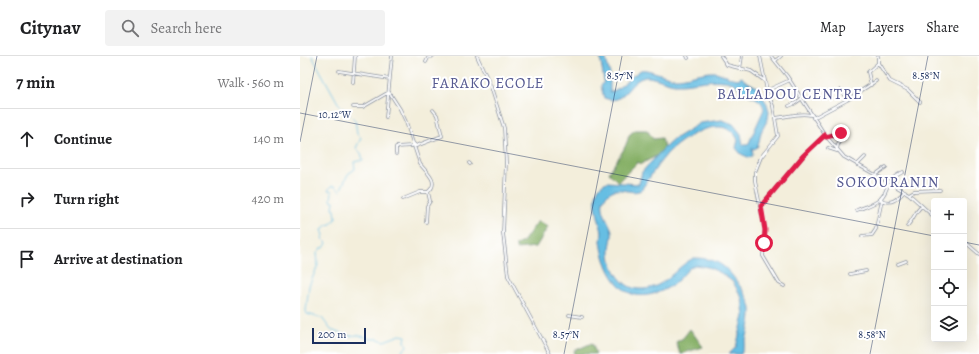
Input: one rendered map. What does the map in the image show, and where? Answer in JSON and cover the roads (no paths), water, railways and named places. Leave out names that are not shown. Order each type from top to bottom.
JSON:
[{"type":"street","points":[[353,83],[355,73],[353,68],[355,56]]},
{"type":"street","points":[[386,118],[392,56]]},
{"type":"street","points":[[426,62],[428,58],[433,56]]},
{"type":"street","points":[[478,56],[491,85],[504,128],[506,163],[503,233],[508,276],[550,354]]},
{"type":"street","points":[[721,56],[727,65],[750,70],[765,81]]},
{"type":"street","points":[[740,69],[742,56]]},
{"type":"street","points":[[760,56],[767,90],[773,106],[778,136],[761,157],[755,172],[755,181],[765,230],[764,256],[779,283],[784,286]]},
{"type":"street","points":[[771,56],[790,80],[826,136],[844,157],[909,194],[931,214]]},
{"type":"street","points":[[775,61],[781,56]]},
{"type":"street","points":[[878,56],[878,63],[890,81],[908,90],[920,102]]},
{"type":"street","points":[[870,85],[868,72],[878,63]]},
{"type":"street","points":[[339,72],[390,79]]},
{"type":"street","points":[[767,90],[790,80]]},
{"type":"street","points":[[775,118],[788,117],[801,113],[812,116],[846,100],[876,82]]},
{"type":"street","points":[[841,90],[846,100]]},
{"type":"street","points":[[352,107],[363,107],[389,94]]},
{"type":"street","points":[[389,94],[400,109],[420,164],[427,171],[434,182],[433,186],[428,192]]},
{"type":"street","points":[[789,106],[801,99]]},
{"type":"street","points":[[413,143],[416,146],[442,136],[440,122],[437,114],[433,110]]},
{"type":"street","points":[[761,206],[803,156],[826,136],[842,132],[838,151]]},
{"type":"street","points":[[396,154],[396,147],[412,146],[413,143]]},
{"type":"street","points":[[828,148],[838,151]]},
{"type":"street","points":[[857,165],[865,157]]},
{"type":"street","points":[[875,175],[886,167]]},
{"type":"street","points":[[862,236],[872,235],[876,229],[881,199],[889,183],[894,177],[903,172]]},
{"type":"street","points":[[909,194],[914,190],[940,190]]},
{"type":"street","points":[[403,199],[420,192],[428,192]]},
{"type":"street","points":[[426,222],[427,206],[430,201],[428,192]]},
{"type":"street","points":[[857,210],[881,199],[895,201],[905,192]]},
{"type":"street","points":[[907,226],[914,219],[918,209],[922,206]]},
{"type":"street","points":[[967,244],[979,254]]},
{"type":"street","points":[[898,264],[906,262]]},
{"type":"street","points":[[850,274],[866,271]]},
{"type":"street","points":[[569,316],[582,317]]},
{"type":"water","points":[[600,56],[605,56],[610,74],[610,92],[617,89],[641,70],[648,70],[674,78],[716,72],[727,75],[727,77],[738,79],[742,77],[744,80],[757,87],[767,104],[769,112],[768,119],[761,132],[758,146],[755,149],[752,148],[753,154],[750,158],[741,154],[736,148],[738,140],[732,131],[723,127],[713,127],[702,130],[681,142],[666,155],[641,190],[632,192],[615,190],[607,195],[603,204],[604,213],[612,231],[610,256],[617,275],[626,285],[638,289],[647,289],[655,286],[669,278],[687,262],[694,258],[711,260],[728,270],[745,294],[751,309],[751,319],[741,354],[729,354],[736,347],[744,316],[742,298],[733,282],[721,273],[708,267],[695,265],[692,266],[673,285],[662,291],[650,295],[638,295],[632,294],[625,290],[614,279],[604,256],[601,241],[602,232],[597,212],[596,197],[597,191],[607,182],[639,184],[642,172],[663,149],[674,139],[700,123],[722,120],[733,124],[741,134],[743,145],[748,145],[764,109],[763,105],[756,98],[742,92],[735,84],[718,80],[675,84],[645,77],[635,82],[621,97],[611,100],[604,98],[601,86],[604,81]]},
{"type":"waterway","points":[[312,56],[338,103],[355,120],[357,133],[361,138],[356,148],[361,153],[363,160],[354,162],[355,169],[348,174],[340,191],[335,186],[332,186],[328,190],[332,191],[331,200],[334,201],[333,208],[335,210],[336,218],[331,224],[326,225],[322,230],[324,235],[322,238],[327,243],[324,248],[321,248],[317,253],[318,265],[309,286],[306,311],[307,314],[322,318],[331,330],[348,336],[358,335],[384,341],[400,335],[406,336],[405,341],[407,346],[400,354]]},
{"type":"district","name":"FARAKO ECOLE","points":[[488,83]]},
{"type":"district","name":"BALLADOU CENTRE","points":[[790,94]]},
{"type":"district","name":"SOKOURANIN","points":[[888,182]]}]
